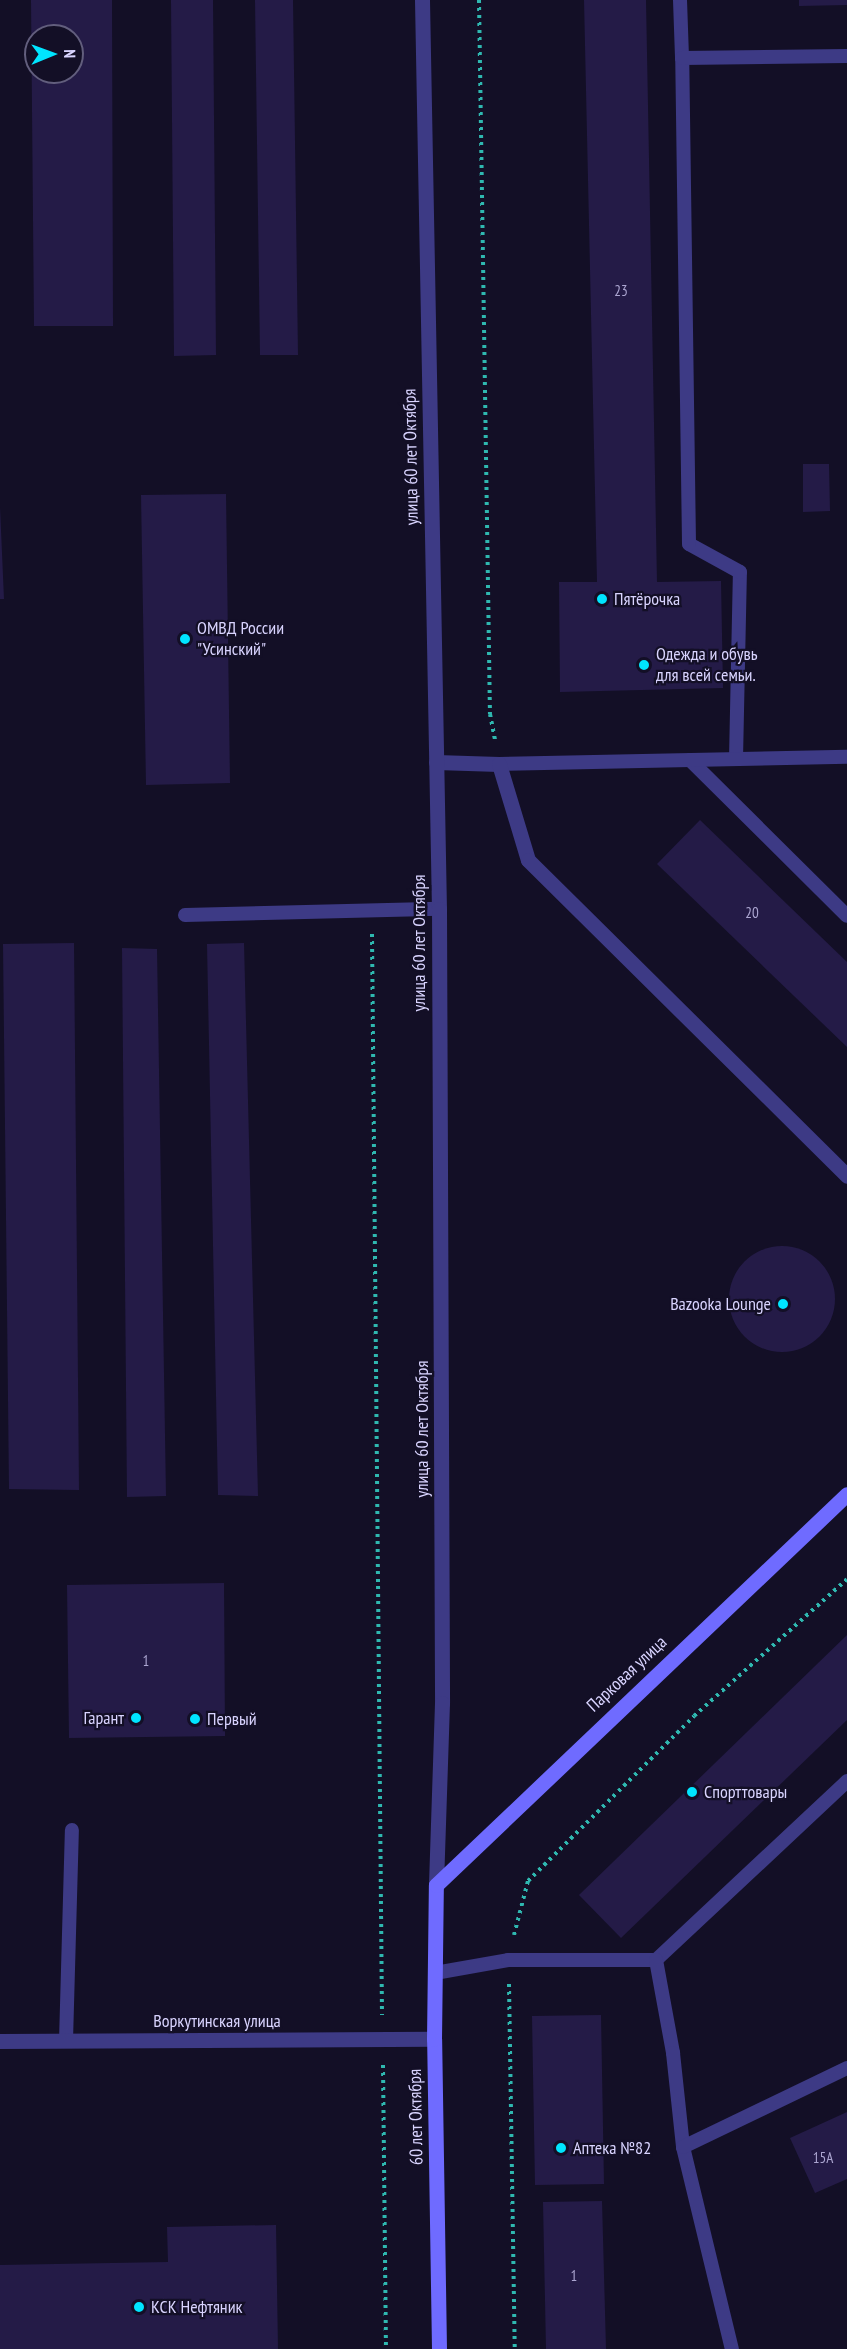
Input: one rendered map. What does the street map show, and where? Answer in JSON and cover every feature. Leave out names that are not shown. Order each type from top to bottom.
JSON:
[{"type":"main road","name":"Парковая улица","points":[[436,1885],[847,1494]]},
{"type":"main road","name":"60 лет Октября","points":[[436,1885],[434,2039],[439,2349]]},
{"type":"street","name":"улица 60 лет Октября","points":[[422,0],[439,909],[442,1703],[436,1885]]},
{"type":"street","points":[[436,762],[499,764],[528,860],[847,1176]]},
{"type":"street","name":"Воркутинская улица","points":[[0,2041],[434,2039]]},
{"type":"lane","points":[[680,0],[689,544],[740,572],[736,759]]},
{"type":"lane","points":[[682,58],[847,56]]},
{"type":"lane","points":[[499,764],[847,757]]},
{"type":"lane","points":[[690,760],[847,916]]},
{"type":"lane","points":[[185,915],[439,909]]},
{"type":"lane","points":[[435,1973],[508,1960],[656,1960],[847,1781]]},
{"type":"lane","points":[[66,2041],[72,1830]]},
{"type":"lane","points":[[656,1960],[674,2053],[683,2147],[732,2349]]},
{"type":"lane","points":[[683,2147],[847,2068]]},
{"type":"path","points":[[479,0],[490,714],[499,764]]},
{"type":"path","points":[[372,910],[386,2349]]},
{"type":"path","points":[[515,2349],[508,1960],[528,1881],[694,1716],[847,1579]]},
{"type":"building","points":[[31,0],[112,0],[113,326],[34,326],[32,84],[84,84],[84,24],[31,24]]},
{"type":"building","points":[[171,0],[213,0],[216,355],[174,356]]},
{"type":"building","points":[[255,0],[293,0],[298,355],[260,355]]},
{"type":"building","points":[[584,0],[646,0],[657,582],[721,581],[723,688],[560,692],[559,582],[597,582]]},
{"type":"building","points":[[799,0],[847,0],[847,5],[799,6]]},
{"type":"building","points":[[803,464],[829,464],[830,511],[803,512]]},
{"type":"building","name":"ОМВД России \"Усинский\"","points":[[226,494],[230,783],[146,785],[141,495]]},
{"type":"building","points":[[0,507],[4,599],[0,599]]},
{"type":"building","points":[[700,820],[847,962],[847,1047],[657,864]]},
{"type":"building","points":[[74,943],[79,1490],[9,1489],[3,944]]},
{"type":"building","points":[[244,943],[258,1496],[218,1495],[207,944]]},
{"type":"building","points":[[122,948],[157,949],[166,1496],[127,1497]]},
{"type":"building","name":"Bazooka Lounge","points":[[782,1246],[802,1250],[820,1261],[831,1279],[835,1299],[831,1319],[820,1337],[802,1348],[782,1352],[762,1348],[744,1337],[733,1319],[729,1299],[733,1279],[744,1261],[762,1250]]},
{"type":"building","points":[[224,1583],[225,1736],[69,1738],[67,1585]]},
{"type":"building","points":[[847,1635],[847,1720],[621,1938],[579,1895]]},
{"type":"building","points":[[601,2015],[604,2184],[535,2185],[532,2016]]},
{"type":"building","points":[[847,2112],[847,2179],[815,2193],[790,2138]]},
{"type":"building","points":[[602,2201],[606,2349],[546,2349],[543,2202]]},
{"type":"building","name":"КСК Нефтяник","points":[[276,2225],[278,2349],[0,2349],[0,2265],[168,2262],[167,2227]]},
{"type":"place","name":"Пятёрочка","points":[[602,599]]},
{"type":"place","name":"ОМВД России \"Усинский\"","points":[[185,639]]},
{"type":"place","name":"Одежда и обувь для всей семьи.","points":[[644,665]]},
{"type":"place","name":"Bazooka Lounge","points":[[783,1304]]},
{"type":"place","name":"Гарант","points":[[136,1718]]},
{"type":"place","name":"Первый","points":[[195,1719]]},
{"type":"place","name":"Спорттовары","points":[[692,1792]]},
{"type":"place","name":"Аптека №82","points":[[561,2148]]},
{"type":"place","name":"КСК Нефтяник","points":[[139,2307]]}]
